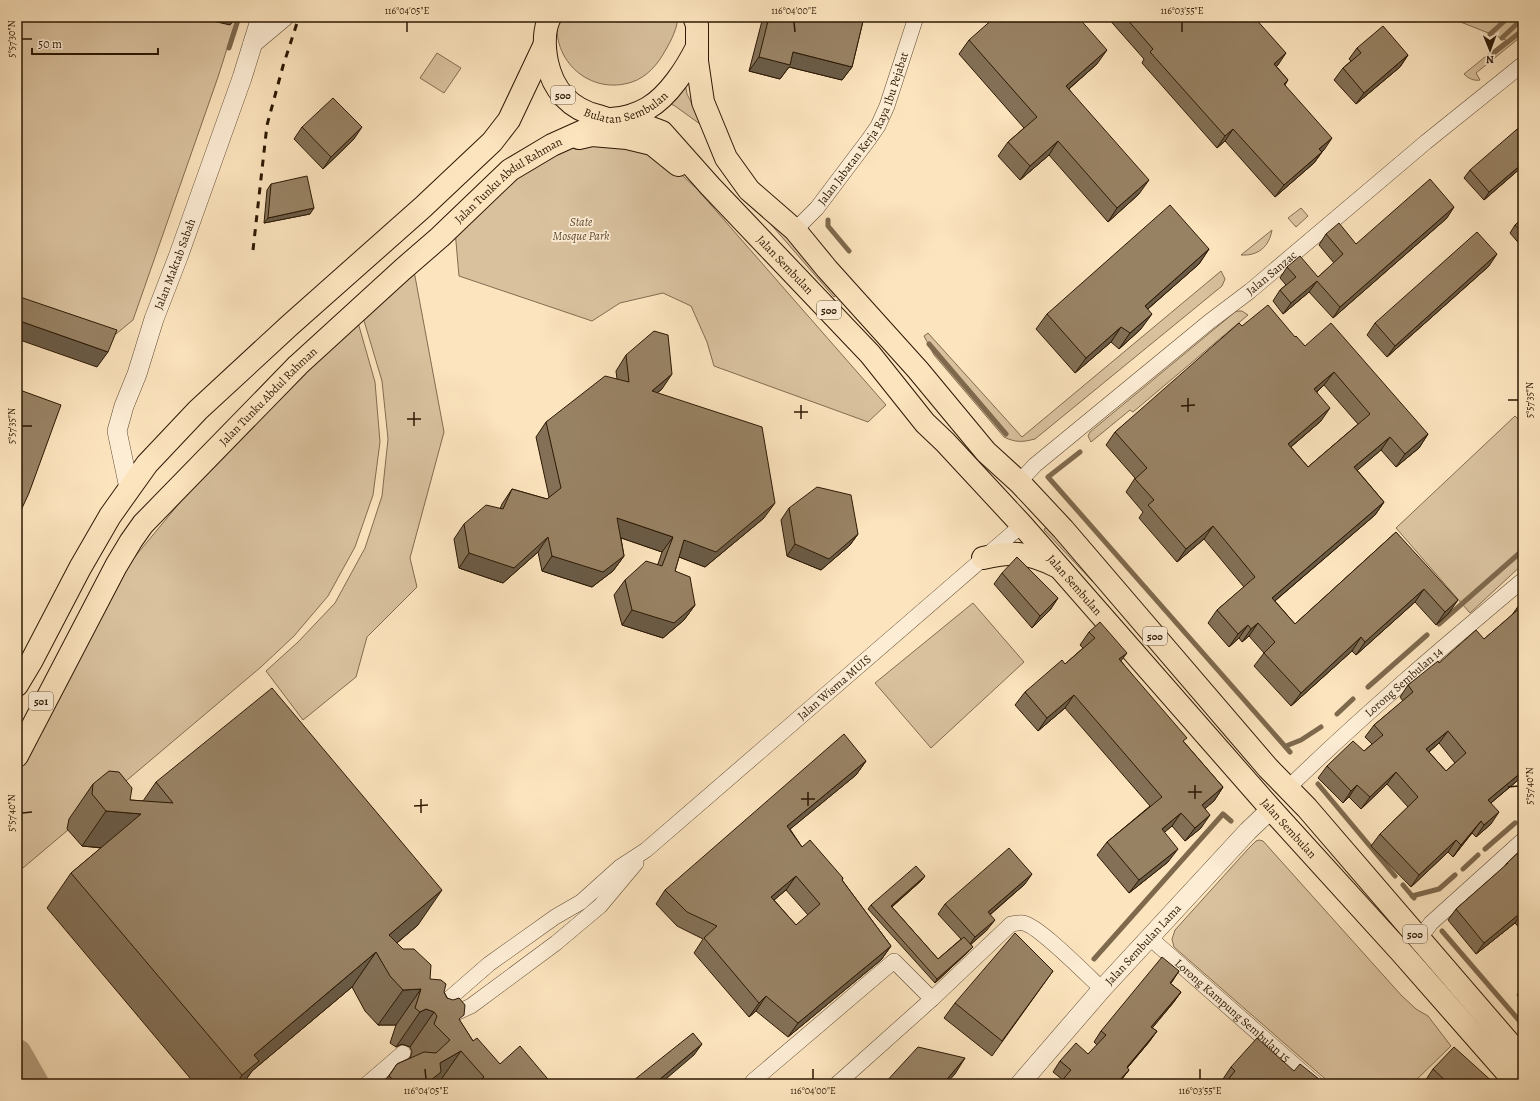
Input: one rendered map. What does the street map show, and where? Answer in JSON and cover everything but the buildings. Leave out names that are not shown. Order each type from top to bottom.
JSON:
[{"type":"main road","name":"Bulatan Sembulan","points":[[548,18],[544,46],[549,71],[555,84],[564,97],[585,113],[610,119],[629,116],[649,107],[667,92],[689,64],[697,27]]},
{"type":"main road","name":"500","points":[[697,27],[697,61],[703,102],[726,158],[749,190],[795,230],[827,269],[941,396],[986,452],[1019,482],[1063,529],[1268,768],[1307,808],[1523,1059]]},
{"type":"main road","points":[[17,685],[32,660],[80,568],[110,516],[147,464],[198,410],[290,325],[423,207],[492,142],[509,120],[544,46]]},
{"type":"main road","name":"Jalan Tunku Abdul Rahman","points":[[17,756],[116,566],[143,524],[298,365],[440,237],[510,170],[552,145],[610,119]]},
{"type":"main road","name":"Jalan Sembulan","points":[[610,119],[638,123],[662,132],[710,186],[870,354],[925,423],[945,442],[1061,568],[1097,612],[1271,809],[1401,952],[1517,1084]]},
{"type":"main road","name":"500","points":[[552,145],[592,135],[627,138],[652,144],[687,173],[710,186]]},
{"type":"main road","points":[[726,202],[738,207],[769,233],[795,230]]},
{"type":"main road","points":[[986,452],[992,468],[1018,500],[1022,525],[1063,529]]},
{"type":"main road","points":[[983,558],[1017,553],[1030,555],[1061,568]]},
{"type":"main road","points":[[1097,570],[1101,595],[1097,612]]},
{"type":"main road","name":"501","points":[[17,740],[66,662]]},
{"type":"main road","points":[[1268,768],[1271,809],[1307,808]]},
{"type":"street","name":"Jalan Maktab Sabah","points":[[129,488],[117,431],[124,406],[134,382],[154,319],[181,249],[242,78],[262,17]]},
{"type":"street","points":[[253,43],[284,17]]},
{"type":"street","name":"Jalan Jabatan Kerja Raya Ibu Pejabat","points":[[795,230],[817,208],[855,159],[878,126],[887,106],[916,17]]},
{"type":"street","name":"Jalan Sanzac","points":[[1019,482],[1035,464],[1208,322],[1250,291],[1426,142],[1523,64]]},
{"type":"street","name":"Jalan Wisma MUIS","points":[[646,850],[1022,525]]},
{"type":"street","name":"Lorong Sembulan 14","points":[[1288,788],[1342,736],[1523,580]]},
{"type":"street","name":"Jalan Sembulan Lama","points":[[1020,1084],[1102,989],[1248,831],[1271,809]]},
{"type":"street","points":[[1419,939],[1431,923],[1523,840]]},
{"type":"street","points":[[646,850],[600,906],[556,943],[471,1006],[428,1026],[435,1012],[489,964],[555,917],[581,902],[620,867],[646,850]]},
{"type":"street","points":[[837,1084],[932,999],[1011,924],[1022,922],[1031,926],[1102,989]]},
{"type":"street","name":"Lorong Kampung Sembulan 15","points":[[1150,938],[1316,1084]]},
{"type":"street","points":[[752,1084],[752,1081],[894,961],[932,999]]},
{"type":"street","points":[[367,1084],[403,1053]]},
{"type":"green space","points":[[17,17],[237,17],[218,77],[133,320],[116,334],[17,297]]},
{"type":"green space","points":[[558,17],[678,17],[671,39],[662,56],[655,65],[637,80],[616,85],[602,84],[588,79],[576,71],[567,60],[560,47],[557,33]]},
{"type":"green space","points":[[1448,17],[1523,17],[1523,35],[1476,73],[1480,80],[1474,80],[1464,74],[1506,40]]},
{"type":"green space","points":[[437,53],[461,68],[444,93],[420,78]]},
{"type":"green space","points":[[683,72],[687,94],[704,127],[675,106],[654,96]]},
{"type":"green space","name":"State Mosque Park","points":[[605,134],[645,141],[697,189],[886,405],[868,422],[714,366],[707,342],[691,306],[663,293],[620,303],[592,321],[459,276],[454,219],[529,157]]},
{"type":"green space","points":[[1301,208],[1308,216],[1296,227],[1288,218]]},
{"type":"green space","points":[[768,221],[790,227],[839,293],[834,297]]},
{"type":"green space","points":[[1272,230],[1271,236],[1262,249],[1253,254],[1241,255]]},
{"type":"green space","points":[[414,271],[444,432],[410,558],[417,587],[367,637],[356,677],[303,720],[266,671],[298,642],[335,603],[365,548],[382,496],[388,439],[382,381],[362,314]]},
{"type":"green space","points":[[1221,271],[1225,279],[1222,286],[1035,439],[1031,440],[1016,441],[1004,437],[934,355],[924,336],[928,333],[1022,437]]},
{"type":"green space","points":[[1238,311],[1242,311],[1248,315],[1133,412],[1130,410],[1091,442],[1088,436],[1090,432]]},
{"type":"green space","points":[[357,319],[375,382],[380,442],[373,495],[355,547],[328,596],[294,636],[261,667],[17,873],[17,776],[108,589],[192,488]]},
{"type":"green space","points":[[1515,416],[1523,424],[1523,564],[1470,613],[1396,528]]},
{"type":"green space","points":[[1045,528],[1048,528],[1092,567],[1093,582],[1044,530]]},
{"type":"green space","points":[[973,603],[1024,662],[931,748],[875,683]]},
{"type":"green space","points":[[1259,840],[1263,841],[1401,995],[1416,1009],[1428,1016],[1451,1046],[1412,1084],[1331,1084],[1174,947],[1172,939],[1175,930],[1248,849]]},
{"type":"waterway","points":[[229,48],[239,17]]},
{"type":"waterway","points":[[1490,34],[1509,17]]},
{"type":"waterway","points":[[1502,38],[1523,18]]},
{"type":"waterway","points":[[1491,55],[1523,30]]},
{"type":"waterway","points":[[828,220],[828,226],[849,251]]},
{"type":"waterway","points":[[929,344],[1006,434]]},
{"type":"waterway","points":[[1080,452],[1048,477],[1290,752]]},
{"type":"waterway","points":[[1439,624],[1523,550]]},
{"type":"waterway","points":[[1368,687],[1427,635]]},
{"type":"waterway","points":[[1337,714],[1353,699]]},
{"type":"waterway","points":[[1286,746],[1301,740],[1321,727]]},
{"type":"waterway","points":[[1318,784],[1395,876]]},
{"type":"waterway","points":[[1094,959],[1223,814],[1231,821]]},
{"type":"waterway","points":[[1485,849],[1515,823]]},
{"type":"waterway","points":[[1463,869],[1478,855]]},
{"type":"waterway","points":[[1412,896],[1439,889],[1455,875]]},
{"type":"waterway","points":[[1403,885],[1414,898]]},
{"type":"waterway","points":[[1442,931],[1523,1025]]},
{"type":"waterway","points":[[17,1054],[34,1084]]},
{"type":"railway","points":[[253,250],[267,125],[283,66],[299,17]]}]
